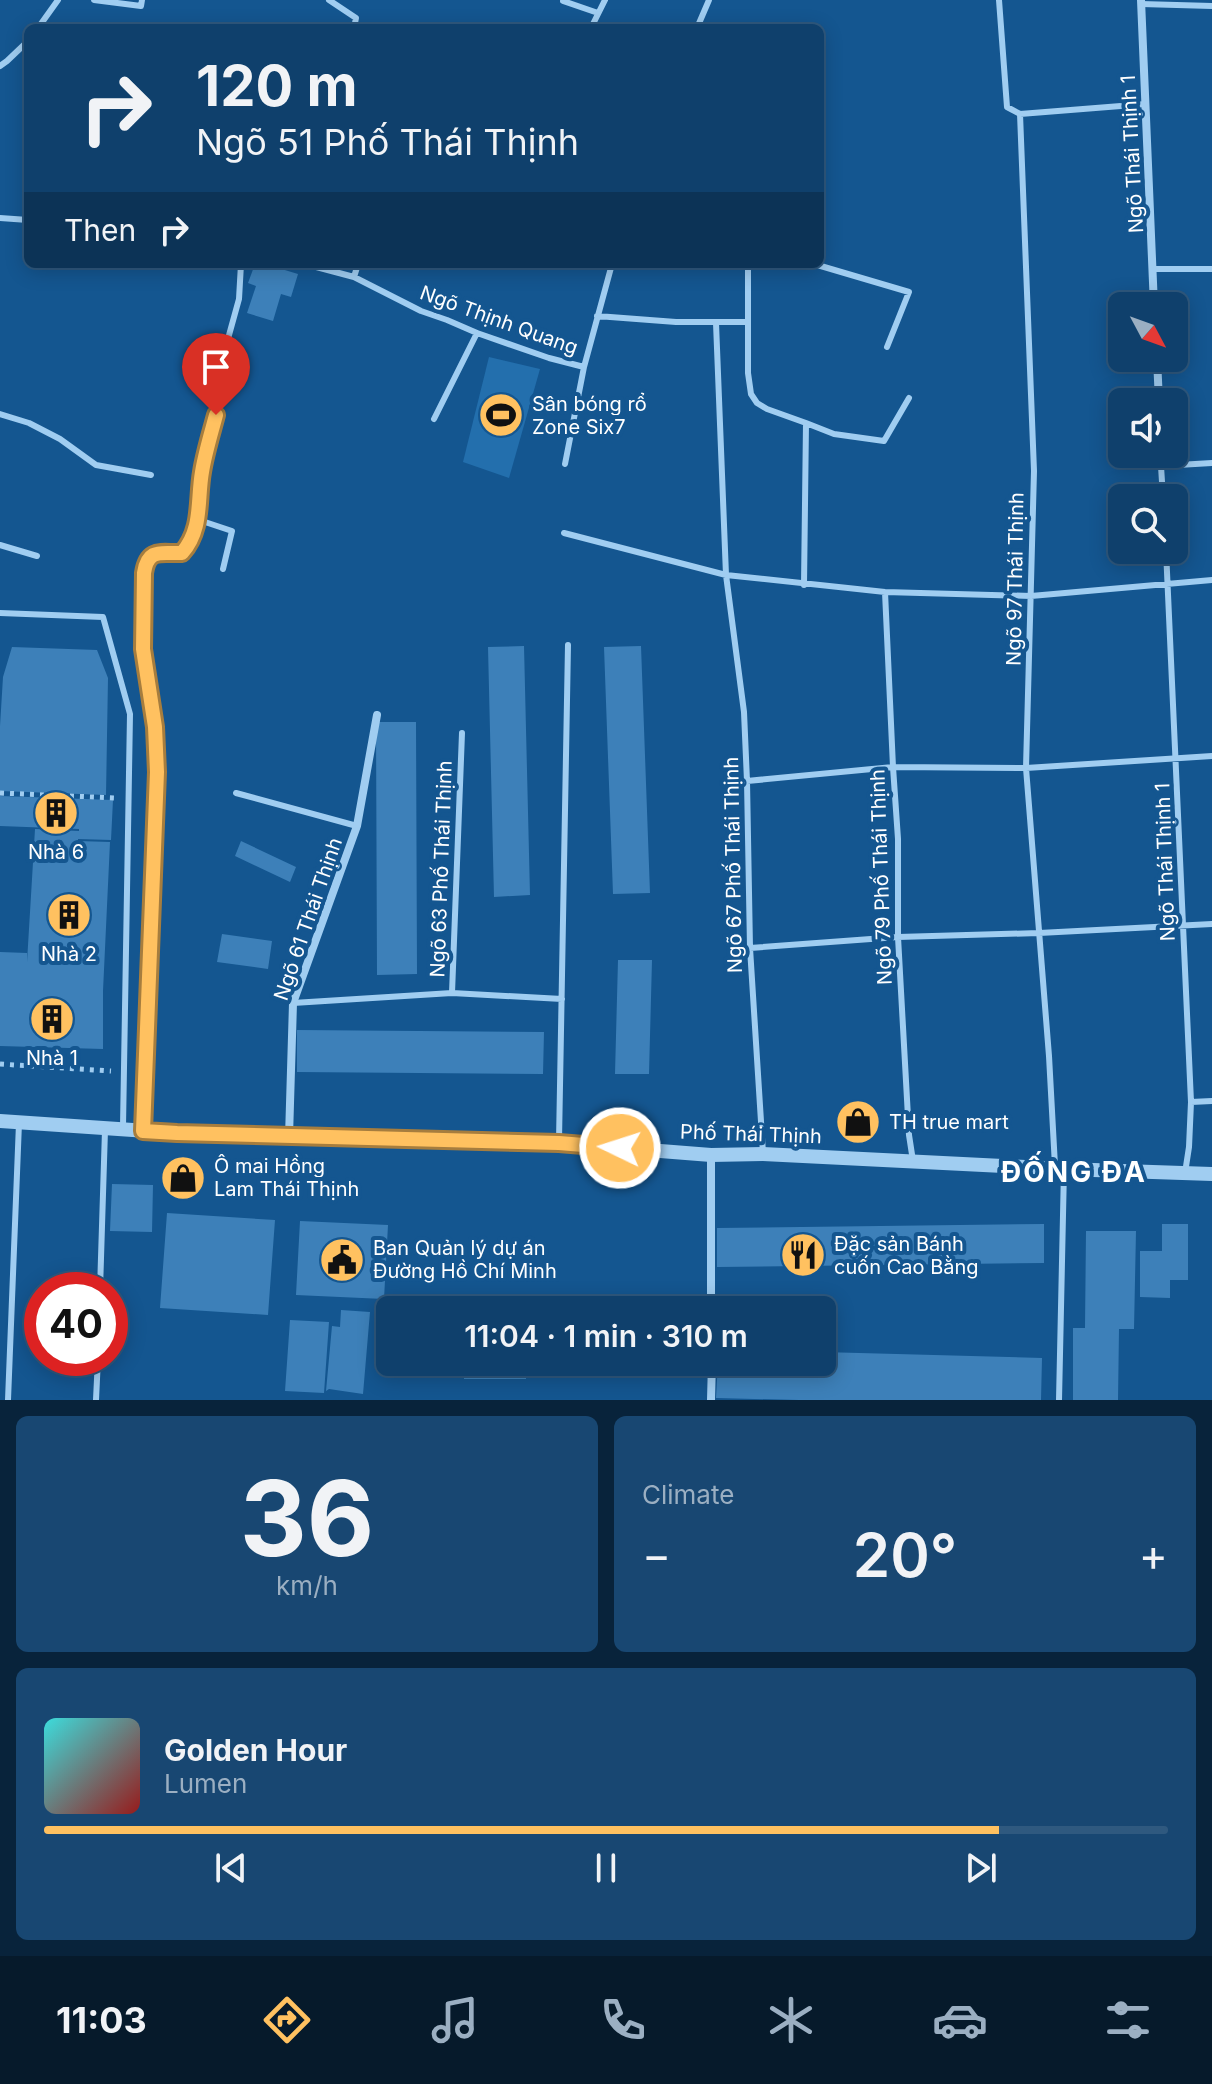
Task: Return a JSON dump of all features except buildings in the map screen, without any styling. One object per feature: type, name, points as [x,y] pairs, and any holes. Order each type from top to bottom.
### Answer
[{"type":"street","name":"Ngõ Thái Thịnh 1","points":[[1141,2],[1154,292]]},
{"type":"street","name":"Ngõ 61 Thái Thịnh","points":[[289,1137],[293,1003],[357,826],[377,715]]},
{"type":"street","name":"Phố Thái Thịnh","points":[[0,1121],[143,1131],[559,1143],[711,1155],[763,1154],[1212,1174]]},
{"type":"street","points":[[711,1155],[711,1296]]},
{"type":"street","points":[[711,1400],[712,1376]]},
{"type":"lane","points":[[41,24],[58,0]]},
{"type":"lane","points":[[94,0],[141,6],[142,0]]},
{"type":"lane","points":[[329,0],[356,18],[355,24]]},
{"type":"lane","points":[[593,24],[605,0]]},
{"type":"lane","points":[[699,24],[709,0]]},
{"type":"lane","name":"Ngõ 97 Thái Thịnh","points":[[999,0],[1007,107],[1020,114],[1034,471],[1026,768],[1060,1168],[1059,1400]]},
{"type":"lane","points":[[563,1],[598,13]]},
{"type":"lane","points":[[1141,2],[1212,6]]},
{"type":"lane","points":[[0,66],[24,45]]},
{"type":"lane","points":[[1020,114],[1146,104]]},
{"type":"lane","points":[[0,218],[24,220]]},
{"type":"lane","points":[[824,267],[909,292],[887,347]]},
{"type":"lane","points":[[143,1131],[157,772],[155,727],[143,649],[144,573],[145,565],[155,553],[182,553],[199,520],[202,472],[216,415],[221,364],[239,299],[241,268]]},
{"type":"lane","name":"Ngõ Thịnh Quang","points":[[320,268],[354,277],[421,311],[477,333],[584,367],[611,268]]},
{"type":"lane","points":[[354,277],[357,268]]},
{"type":"lane","points":[[748,268],[748,373],[751,394],[757,403],[834,434],[884,441],[909,398]]},
{"type":"lane","points":[[1153,269],[1212,269]]},
{"type":"lane","points":[[597,316],[748,322]]},
{"type":"lane","name":"Ngõ 67 Phố Thái Thịnh","points":[[716,323],[726,575],[744,712],[750,948],[763,1154]]},
{"type":"lane","points":[[434,419],[477,333]]},
{"type":"lane","points":[[565,464],[584,367]]},
{"type":"lane","points":[[0,414],[29,423],[60,439],[96,465],[151,475]]},
{"type":"lane","points":[[804,585],[806,423]]},
{"type":"lane","points":[[1188,464],[1212,463]]},
{"type":"lane","points":[[199,520],[232,531],[223,569]]},
{"type":"lane","points":[[564,533],[726,575],[885,592],[1031,596],[1212,580]]},
{"type":"lane","points":[[0,545],[37,556]]},
{"type":"lane","name":"Ngõ Thái Thịnh 1","points":[[1167,564],[1191,1102],[1185,1173]]},
{"type":"lane","name":"Ngõ 79 Phố Thái Thịnh","points":[[885,592],[898,839],[898,937],[913,1161]]},
{"type":"lane","points":[[0,613],[103,617],[130,714],[123,1130]]},
{"type":"lane","points":[[559,1143],[568,645]]},
{"type":"lane","name":"Ngõ 63 Phố Thái Thịnh","points":[[462,733],[452,993],[562,999]]},
{"type":"lane","points":[[747,781],[893,767],[1026,768],[1212,756]]},
{"type":"lane","points":[[236,793],[357,826]]},
{"type":"lane","points":[[750,948],[898,937],[1212,924]]},
{"type":"lane","points":[[293,1003],[452,993]]},
{"type":"lane","points":[[1191,1102],[1212,1101]]},
{"type":"lane","points":[[8,1400],[19,1123]]},
{"type":"lane","points":[[101,1272],[105,1128]]},
{"type":"lane","points":[[96,1400],[97,1376]]},
{"type":"path","points":[[0,793],[129,799]]},
{"type":"path","points":[[0,1064],[124,1072]]},
{"type":"shaded area","name":"Sân bóng rổ Zone Six7","points":[[489,357],[540,369],[509,478],[463,462]]},
{"type":"place","name":"Sân bóng rổ Zone Six7","points":[[501,415]]},
{"type":"place","name":"Nhà 6","points":[[56,813]]},
{"type":"place","name":"Nhà 2","points":[[69,915]]},
{"type":"place","name":"Nhà 1","points":[[52,1019]]},
{"type":"place","name":"TH true mart","points":[[858,1122]]},
{"type":"place","name":"Ô mai Hồng Lam Thái Thịnh","points":[[183,1178]]},
{"type":"place","name":"Đặc sản Bánh cuốn Cao Bằng","points":[[803,1255]]},
{"type":"place","name":"Ban Quản lý dự án Đường Hồ Chí Minh","points":[[342,1260]]},
{"type":"district","name":"ĐỐNG ĐA","points":[[1074,1172]]},
{"type":"route","points":[[216,415],[202,472],[199,520],[186,549],[182,553],[155,553],[145,565],[144,573],[143,649],[155,727],[157,772],[143,1131],[559,1143],[620,1148]]}]
